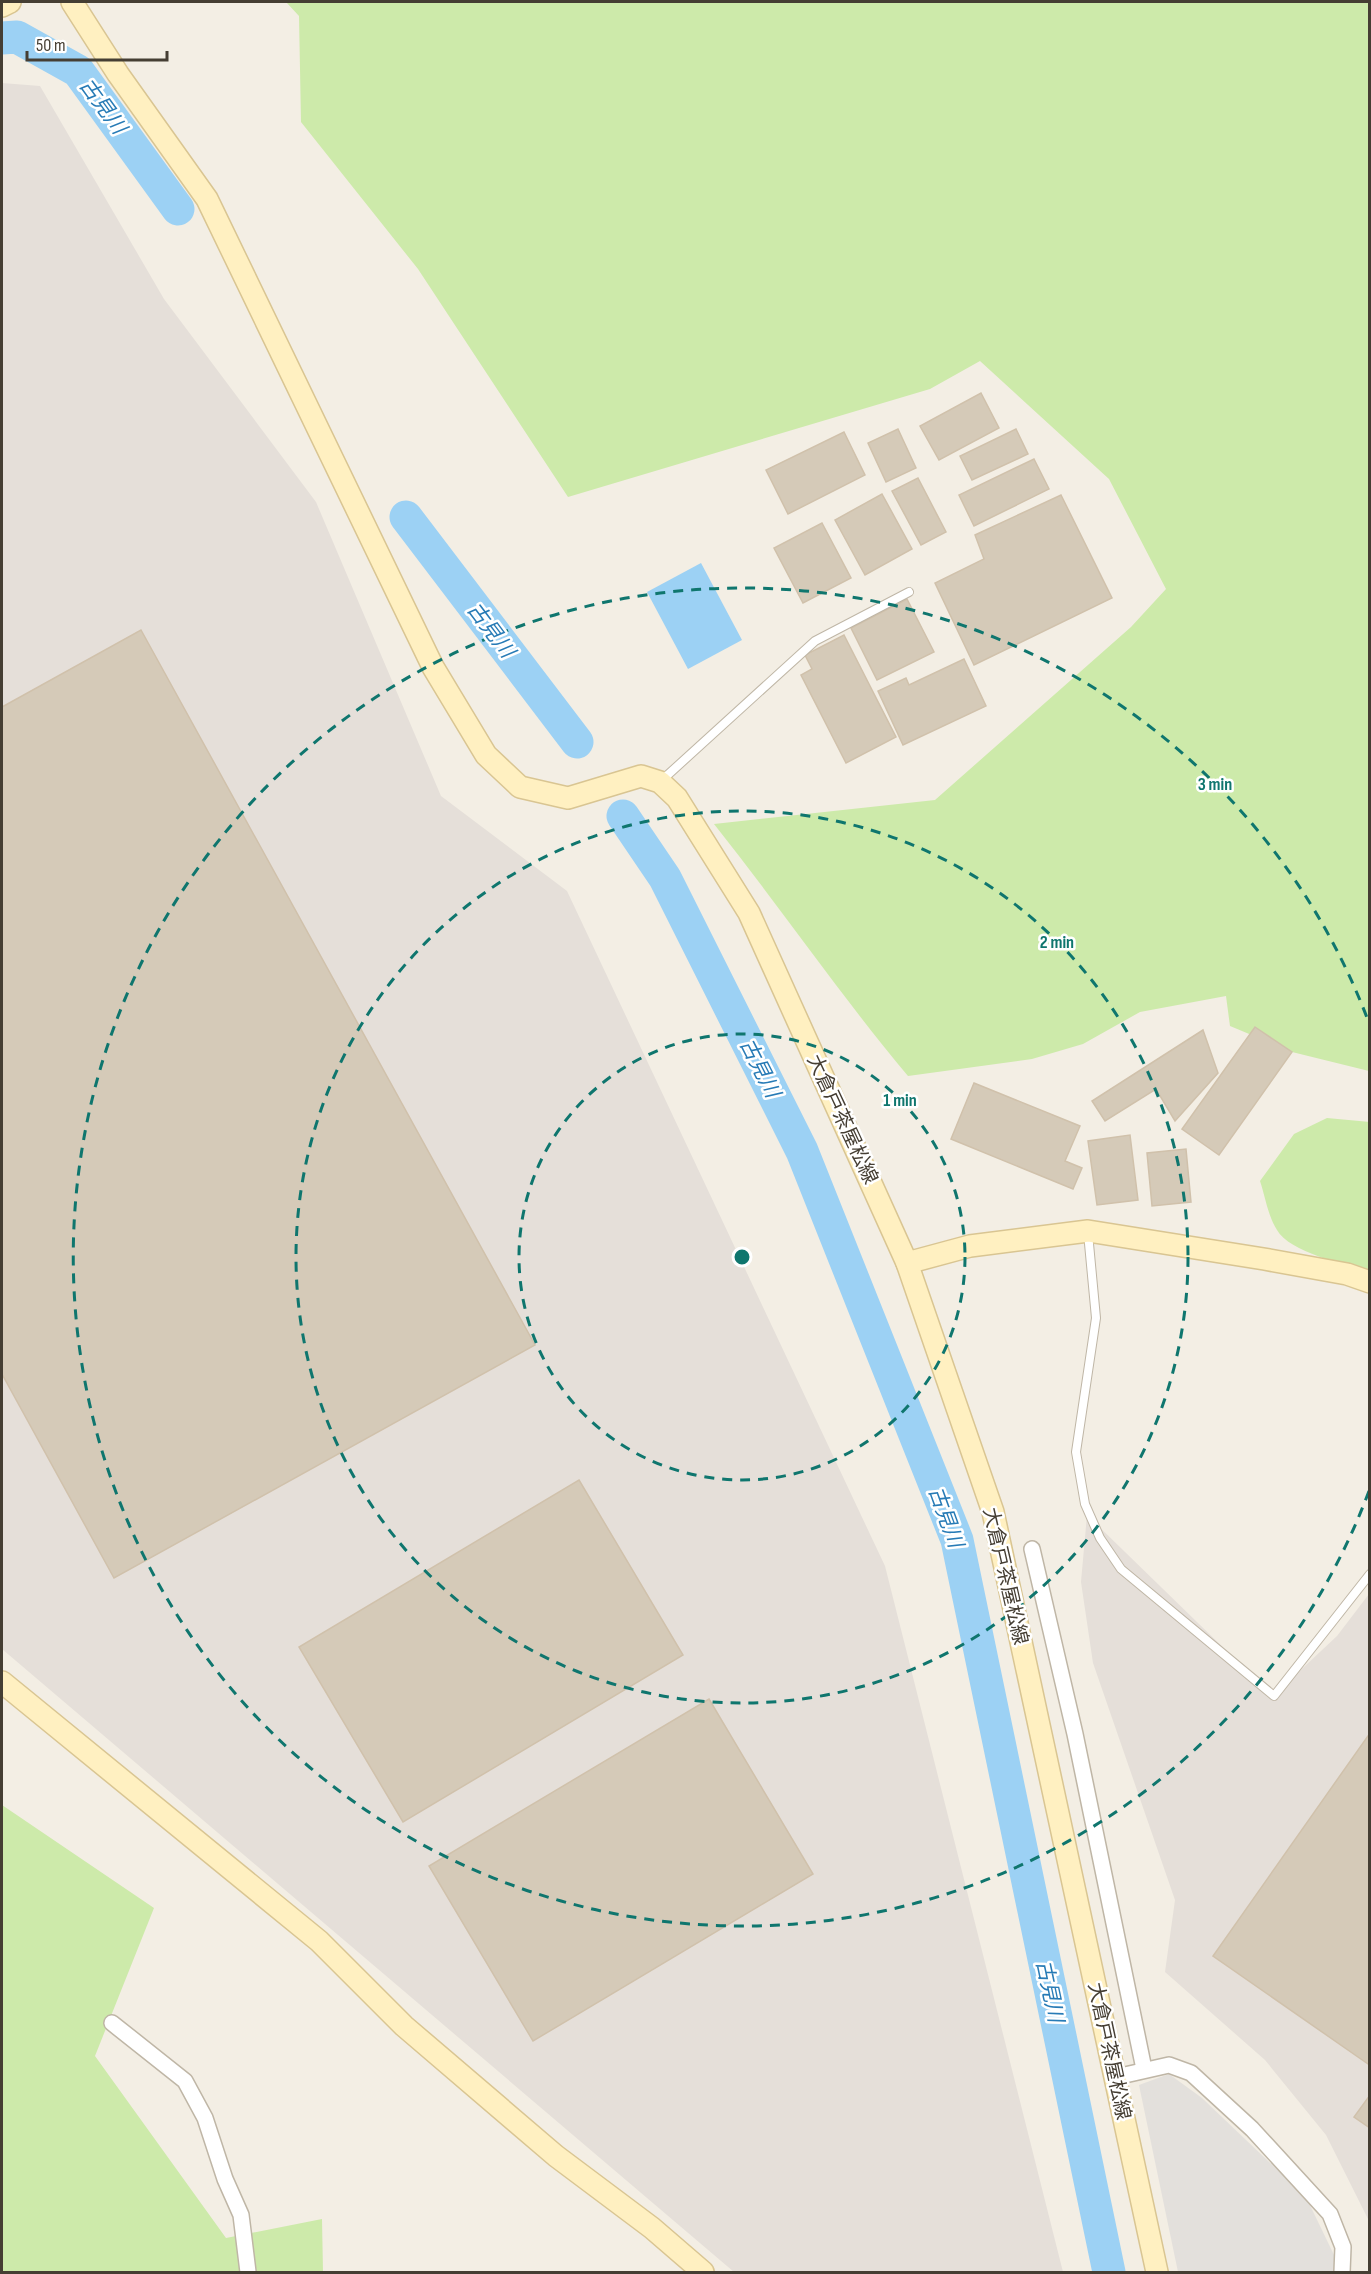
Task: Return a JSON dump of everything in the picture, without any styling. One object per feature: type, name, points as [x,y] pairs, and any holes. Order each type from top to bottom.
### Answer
[{"type":"street","points":[[2,6],[10,2]]},
{"type":"street","points":[[72,2],[118,74],[207,199],[433,667],[486,756],[520,787],[568,798],[641,776],[660,782]]},
{"type":"street","name":"大倉戸茶屋松線","points":[[660,782],[678,798],[749,913],[907,1263],[993,1512],[1157,2272]]},
{"type":"street","points":[[907,1263],[970,1246],[1088,1231],[1327,1270],[1370,1282]]},
{"type":"street","points":[[1032,1549],[1075,1734],[1144,2069]]},
{"type":"street","points":[[2,1682],[319,1941],[412,2033],[556,2156],[652,2228],[703,2272]]},
{"type":"street","points":[[112,2023],[185,2081],[190,2090],[205,2118],[225,2179],[241,2215],[248,2272]]},
{"type":"street","points":[[1116,2077],[1144,2069],[1169,2066],[1191,2073],[1252,2129],[1330,2214],[1343,2247],[1342,2272]]},
{"type":"lane","points":[[660,782],[815,641],[909,592]]},
{"type":"lane","points":[[1088,1231],[1096,1318],[1076,1452],[1085,1504],[1100,1539],[1121,1569],[1274,1696],[1370,1574]]},
{"type":"shaded area","points":[[2,83],[40,86],[164,299],[316,502],[441,796],[567,891],[885,1566],[1063,2272],[734,2272],[2,1649]]},
{"type":"shaded area","points":[[1087,1515],[1273,1696],[1337,1636],[1369,1594],[1369,2221],[1326,2135],[1265,2060],[1165,1972],[1175,1900],[1093,1663],[1081,1582]]},
{"type":"shaded area","points":[[1169,2074],[1202,2098],[1306,2197],[1335,2257],[1335,2272],[1178,2272],[1139,2085]]},
{"type":"green space","points":[[286,2],[1369,2],[1369,1071],[1292,1052],[1230,1026],[1226,996],[1140,1012],[1083,1044],[1032,1059],[908,1076],[714,824],[935,800],[1131,627],[1166,589],[1109,479],[980,361],[930,389],[568,497],[418,269],[301,122],[299,16]]},
{"type":"green space","points":[[1327,1118],[1370,1122],[1369,1271],[1305,1251],[1283,1238],[1271,1219],[1260,1181],[1294,1134]]},
{"type":"green space","points":[[2,1805],[154,1908],[95,2056],[226,2238],[322,2219],[323,2272],[2,2272]]},
{"type":"water","points":[[701,563],[742,640],[688,669],[647,592]]},
{"type":"building","points":[[981,393],[999,428],[939,460],[920,426]]},
{"type":"building","points":[[898,429],[916,468],[886,482],[868,443]]},
{"type":"building","points":[[1016,429],[1028,454],[972,480],[960,456]]},
{"type":"building","points":[[844,432],[865,475],[788,514],[766,470]]},
{"type":"building","points":[[1034,459],[1049,489],[974,526],[959,495]]},
{"type":"building","points":[[918,478],[946,532],[921,545],[892,491]]},
{"type":"building","points":[[882,494],[912,549],[865,575],[835,520]]},
{"type":"building","points":[[1061,495],[1112,598],[974,665],[935,583],[984,559],[975,535]]},
{"type":"building","points":[[822,523],[851,578],[803,603],[774,548]]},
{"type":"building","points":[[907,599],[934,652],[877,680],[851,628]]},
{"type":"building","points":[[141,630],[535,1345],[114,1578],[2,1374],[2,707]]},
{"type":"building","points":[[844,635],[896,737],[846,763],[801,675],[812,669],[805,655]]},
{"type":"building","points":[[964,659],[986,706],[903,745],[878,691],[906,678],[909,685]]},
{"type":"building","points":[[1255,1027],[1292,1052],[1219,1155],[1182,1129]]},
{"type":"building","points":[[1203,1030],[1218,1073],[1175,1121],[1156,1089],[1105,1121],[1092,1101]]},
{"type":"building","points":[[974,1083],[1080,1126],[1065,1161],[1082,1168],[1073,1189],[951,1139]]},
{"type":"building","points":[[1130,1135],[1138,1200],[1097,1205],[1088,1141]]},
{"type":"building","points":[[1186,1149],[1191,1202],[1152,1206],[1147,1153]]},
{"type":"building","points":[[579,1480],[683,1655],[403,1822],[299,1647]]},
{"type":"building","points":[[709,1699],[813,1874],[533,2041],[429,1866]]},
{"type":"building","points":[[1370,1733],[1370,2063],[1368,2064],[1213,1956]]},
{"type":"building","points":[[1370,2095],[1370,2128],[1354,2117]]},
{"type":"waterway","name":"古見川","points":[[2,38],[17,37],[78,71],[178,209]]},
{"type":"waterway","name":"古見川","points":[[406,517],[577,742]]},
{"type":"waterway","name":"古見川","points":[[623,816],[665,878],[802,1151],[957,1540],[1109,2272]]}]
